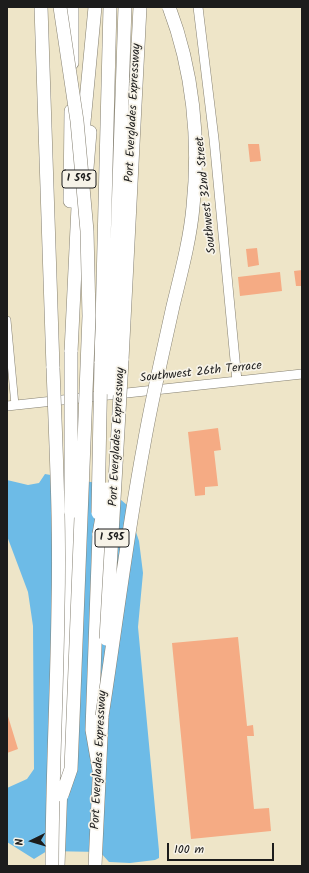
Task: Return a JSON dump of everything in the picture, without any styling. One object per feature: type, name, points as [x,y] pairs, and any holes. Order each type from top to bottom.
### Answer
[{"type":"highway","points":[[41,7],[58,493],[58,606],[52,804],[52,866]]},
{"type":"highway","points":[[60,7],[77,121],[87,231],[88,316],[71,769],[62,795]]},
{"type":"highway","points":[[71,352],[69,294],[72,7]]},
{"type":"highway","name":"I 595","points":[[58,866],[62,795],[71,512],[71,352],[80,172],[95,7]]},
{"type":"highway","points":[[74,284],[79,262],[92,104],[105,7]]},
{"type":"highway","points":[[110,7],[108,82],[112,362]]},
{"type":"highway","points":[[99,770],[92,730],[99,534],[97,497],[112,362],[125,7]]},
{"type":"highway","name":"Port Everglades Expressway","points":[[95,866],[102,716],[112,362],[140,7]]},
{"type":"highway","points":[[102,716],[140,463],[151,406],[185,257],[193,207],[196,163],[195,120],[184,58],[169,7]]},
{"type":"street","name":"Southwest 32nd Street","points":[[198,7],[214,139],[237,381]]},
{"type":"street","points":[[7,320],[11,406]]},
{"type":"street","name":"Southwest 26th Terrace","points":[[11,406],[302,374]]},
{"type":"water","points":[[45,474],[102,484],[127,505],[139,541],[143,573],[138,627],[159,851],[159,858],[155,860],[130,863],[109,862],[100,852],[47,851],[34,859],[7,842],[7,788],[27,779],[34,769],[33,626],[28,592],[7,536],[7,480],[28,485],[39,483]]},
{"type":"building","points":[[248,144],[259,144],[261,161],[250,162]]},
{"type":"building","points":[[257,248],[259,265],[248,267],[246,249]]},
{"type":"building","points":[[302,270],[302,286],[296,286],[294,271]]},
{"type":"building","points":[[280,272],[282,291],[240,296],[238,277]]},
{"type":"building","points":[[218,428],[221,450],[214,451],[218,486],[205,487],[205,495],[195,496],[188,432]]},
{"type":"building","points":[[238,637],[247,726],[253,725],[254,736],[247,736],[254,809],[269,808],[271,831],[191,839],[172,643]]},
{"type":"building","points":[[7,713],[18,749],[7,753]]}]
